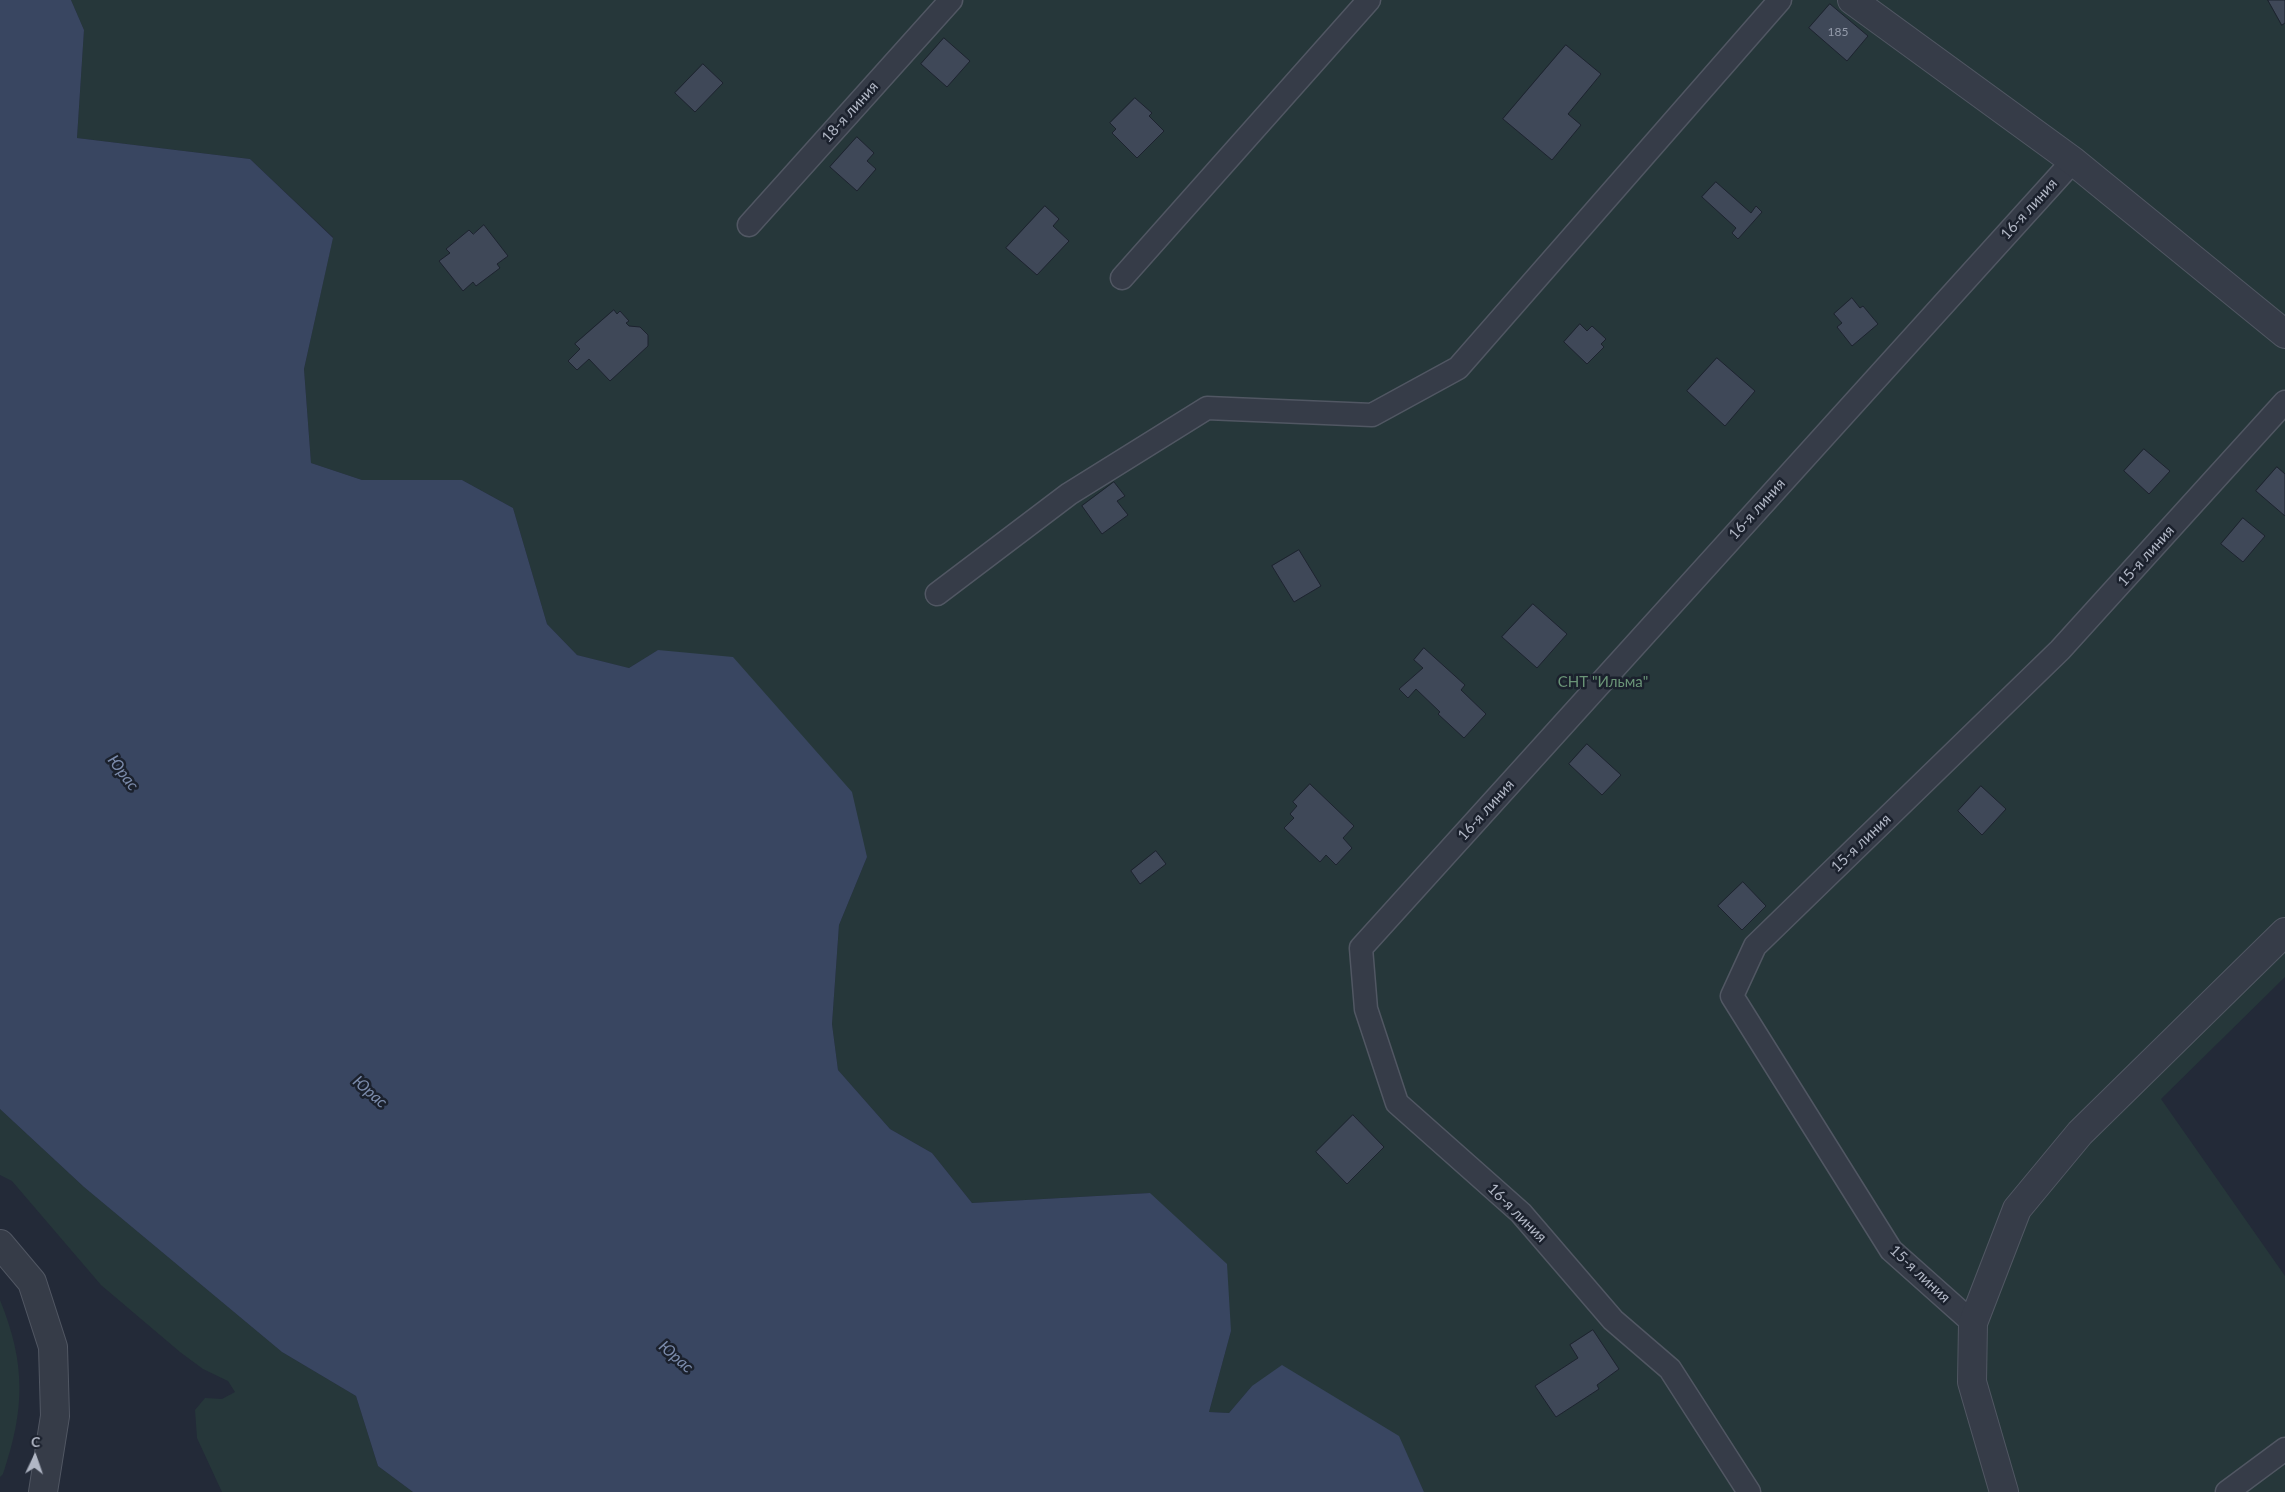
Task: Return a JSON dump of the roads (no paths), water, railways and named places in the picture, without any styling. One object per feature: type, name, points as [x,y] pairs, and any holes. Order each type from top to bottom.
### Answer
[{"type":"street","points":[[1852,0],[2073,161],[2285,334]]},
{"type":"street","points":[[2004,1492],[1972,1382],[1973,1323],[2017,1209],[2080,1133],[2285,932]]},
{"type":"street","points":[[0,1244],[32,1282],[53,1347],[55,1416],[43,1492]]},
{"type":"lane","name":"18-я линия","points":[[749,224],[951,0]]},
{"type":"lane","points":[[1122,278],[1369,0]]},
{"type":"lane","points":[[937,594],[1069,494],[1207,408],[1372,415],[1458,368],[1780,0]]},
{"type":"lane","name":"16-я линия","points":[[1749,1492],[1670,1370],[1613,1320],[1521,1213],[1397,1103],[1366,1009],[1361,948],[2073,161]]},
{"type":"lane","name":"15-я линия","points":[[1973,1323],[1891,1250],[1732,996],[1755,946],[2060,650],[2285,402]]},
{"type":"lane","points":[[2227,1492],[2285,1449]]},
{"type":"water","name":"Юрас","points":[[0,0],[71,0],[84,30],[77,138],[250,159],[333,238],[304,369],[311,463],[362,480],[462,480],[513,508],[547,624],[577,655],[629,668],[658,650],[733,657],[852,792],[867,857],[839,925],[832,1024],[838,1070],[890,1129],[932,1153],[972,1203],[1150,1193],[1227,1264],[1231,1331],[1209,1412],[1229,1413],[1252,1386],[1282,1365],[1399,1436],[1424,1492],[413,1492],[378,1466],[356,1396],[282,1352],[84,1187],[0,1109]]},
{"type":"park label","name":"СНТ \"Ильма\"","points":[[1603,682]]}]
